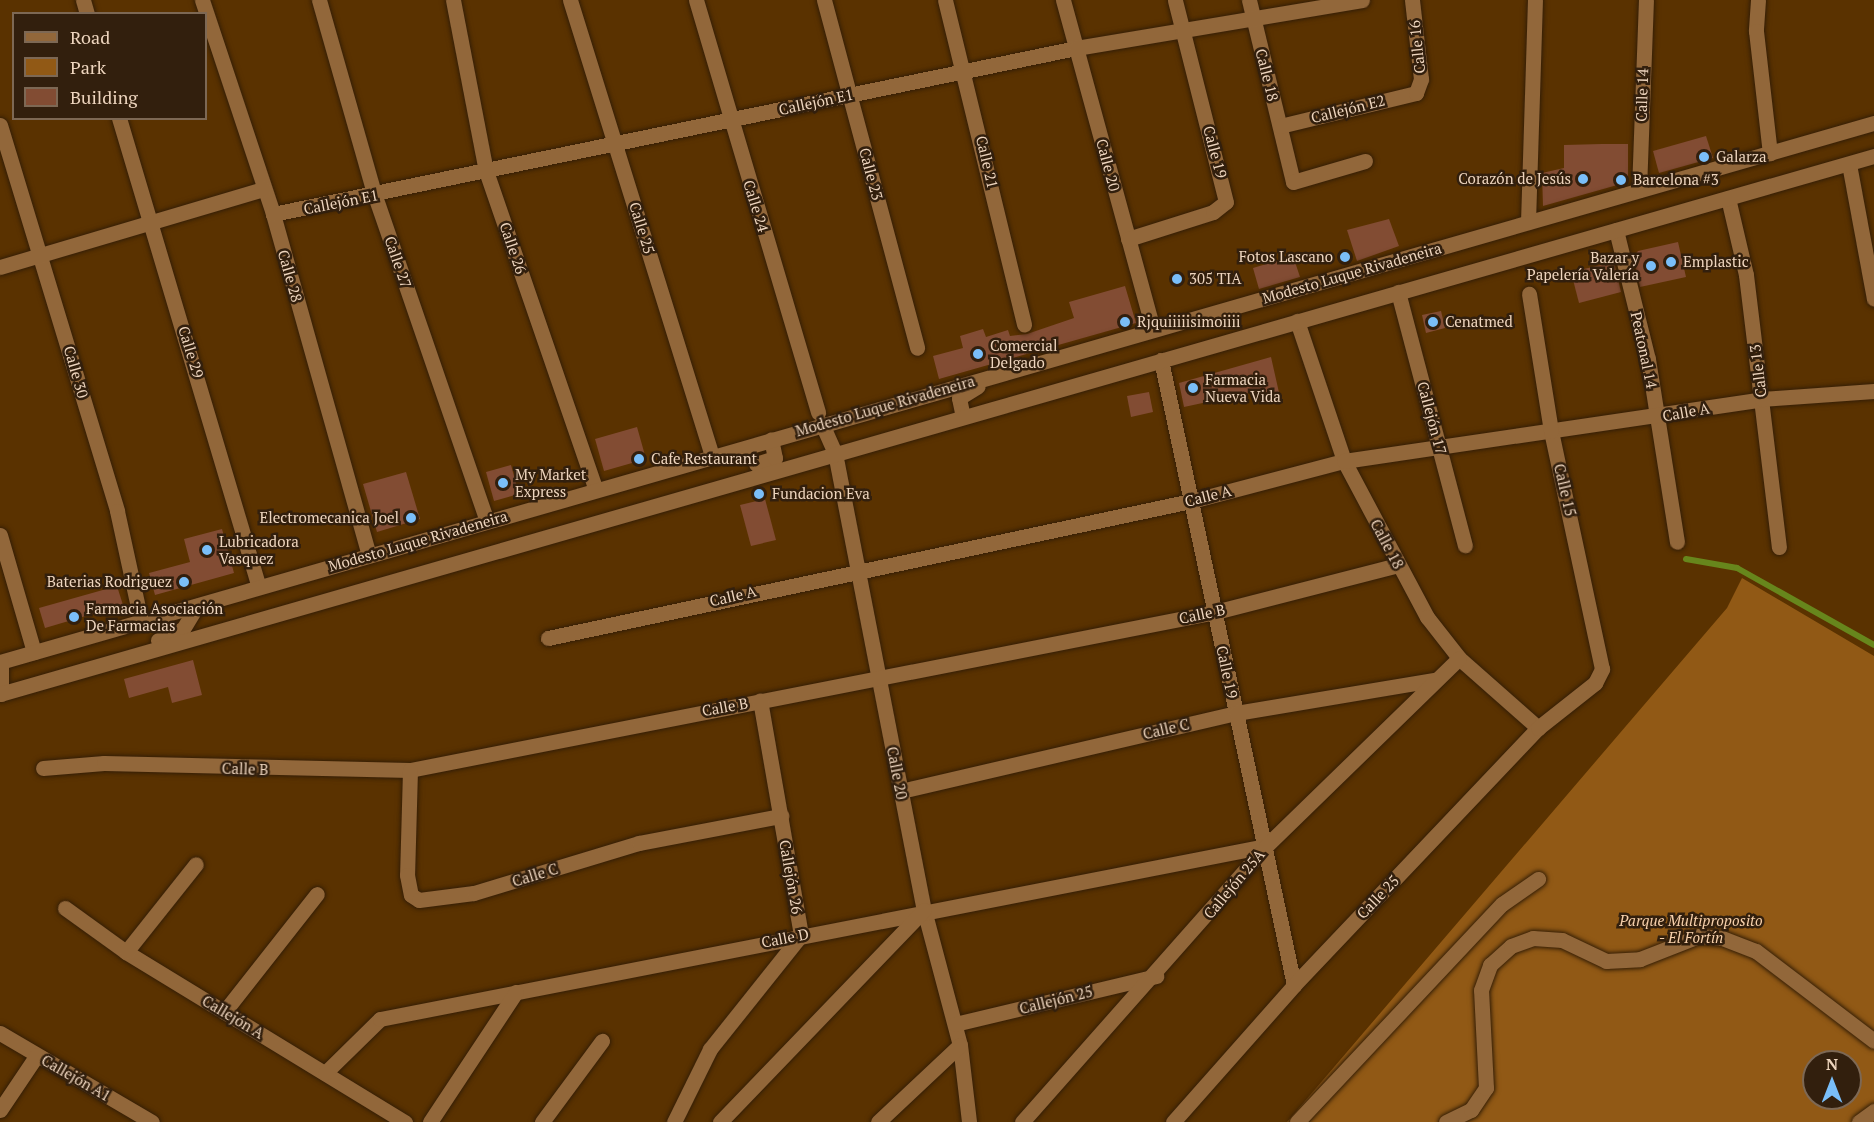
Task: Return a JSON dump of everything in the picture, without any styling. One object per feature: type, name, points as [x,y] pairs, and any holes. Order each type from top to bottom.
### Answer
[{"type":"street","name":"Calle 27","points":[[319,0],[375,195],[487,521]]},
{"type":"street","name":"Calle 26","points":[[453,0],[486,171],[596,490]]},
{"type":"street","name":"Calle 25","points":[[570,0],[712,456]]},
{"type":"street","name":"Calle 24","points":[[696,0],[820,418]]},
{"type":"street","name":"Calle 23","points":[[824,0],[916,348]]},
{"type":"street","name":"Calle 21","points":[[945,0],[966,71],[1024,326]]},
{"type":"street","name":"Calle 20","points":[[1063,0],[1153,330]]},
{"type":"street","name":"Calle 19","points":[[1128,239],[1213,212],[1226,202],[1175,0]]},
{"type":"street","name":"Calle 18","points":[[1249,0],[1293,182],[1365,161]]},
{"type":"street","name":"Callejón E1","points":[[273,214],[375,195],[1076,48],[1183,27],[1362,0]]},
{"type":"street","name":"Calle 16","points":[[1412,0],[1420,79],[1416,93]]},
{"type":"street","points":[[1528,222],[1535,0]]},
{"type":"street","name":"Calle 14","points":[[1639,190],[1646,0]]},
{"type":"street","points":[[1758,0],[1756,31],[1770,153]]},
{"type":"street","name":"Calle 28","points":[[207,15],[273,214],[369,555]]},
{"type":"street","name":"Callejón E2","points":[[1280,126],[1416,93]]},
{"type":"street","name":"Calle 29","points":[[120,120],[259,587]]},
{"type":"street","name":"Modesto Luque Rivadeneira","points":[[0,662],[771,439],[820,418],[982,378],[1874,123]]},
{"type":"street","name":"Calle 30","points":[[0,125],[117,511],[141,621]]},
{"type":"street","name":"Modesto Luque Rivadeneira","points":[[1,694],[735,480],[1874,156]]},
{"type":"street","points":[[1849,164],[1874,299]]},
{"type":"street","points":[[0,267],[264,189]]},
{"type":"street","name":"Calle 13","points":[[1728,198],[1746,275],[1779,547]]},
{"type":"street","name":"Peatonal 14","points":[[1616,230],[1657,417],[1677,542]]},
{"type":"street","name":"Callejón 17","points":[[1398,292],[1465,545]]},
{"type":"street","name":"Calle 15","points":[[1529,294],[1551,431],[1603,653],[1595,683]]},
{"type":"street","name":"Calle 18","points":[[1297,321],[1344,461],[1427,617],[1459,658],[1538,728]]},
{"type":"street","name":"Calle 19","points":[[1161,360],[1294,985]]},
{"type":"street","points":[[963,417],[959,398],[982,378]]},
{"type":"street","name":"Calle A","points":[[548,638],[857,568],[1191,501],[1344,461],[1440,444],[1657,417],[1762,399],[1874,391]]},
{"type":"street","name":"Calle 20","points":[[820,418],[835,453],[924,910],[960,1045],[969,1122]]},
{"type":"street","points":[[735,480],[753,465],[775,458],[771,439]]},
{"type":"street","points":[[0,535],[34,652]]},
{"type":"street","name":"Calle B","points":[[43,768],[104,763],[410,770],[1215,612],[1398,565]]},
{"type":"street","points":[[127,657],[183,628],[197,606]]},
{"type":"street","name":"Callejón 25A","points":[[1022,1122],[1157,976],[1266,846],[1459,658]]},
{"type":"street","points":[[0,662],[1,694]]},
{"type":"street","name":"Calle C","points":[[901,791],[1236,713],[1434,680]]},
{"type":"street","name":"Calle 25","points":[[1173,1122],[1294,985],[1538,728],[1595,683]]},
{"type":"street","name":"Callejón 26","points":[[674,1122],[710,1048],[801,935],[760,701]]},
{"type":"street","name":"Calle C","points":[[410,770],[407,875],[411,895],[419,900],[474,893],[639,843],[781,816]]},
{"type":"street","name":"Calle D","points":[[324,1073],[380,1019],[924,910],[1266,846]]},
{"type":"street","points":[[126,952],[196,864]]},
{"type":"street","points":[[1297,1122],[1502,904],[1538,879]]},
{"type":"street","points":[[224,1012],[317,894]]},
{"type":"street","name":"Callejón A","points":[[65,908],[126,952],[405,1122]]},
{"type":"street","points":[[720,1122],[924,910]]},
{"type":"street","points":[[1446,1122],[1471,1110],[1486,1088],[1481,990],[1490,965],[1511,946],[1533,938],[1562,940],[1606,961],[1640,959],[1699,936],[1722,938],[1756,951],[1874,1041]]},
{"type":"street","name":"Callejón 25","points":[[955,1024],[1157,976]]},
{"type":"street","points":[[430,1122],[516,992]]},
{"type":"street","name":"Callejón A1","points":[[0,1033],[152,1122]]},
{"type":"street","points":[[542,1122],[602,1041]]},
{"type":"street","points":[[878,1122],[960,1045]]},
{"type":"street","points":[[0,1110],[37,1055]]},
{"type":"street","points":[[1859,1122],[1874,1111]]},
{"type":"green space","name":"Parque Multiproposito - El Fortín","points":[[1742,578],[1874,656],[1874,1122],[1287,1122],[1727,608]]},
{"type":"building","points":[[1706,136],[1713,158],[1659,173],[1653,151]]},
{"type":"building","points":[[1628,144],[1628,182],[1543,206],[1542,173],[1564,168],[1564,145]]},
{"type":"building","points":[[1389,219],[1399,246],[1357,261],[1347,230]]},
{"type":"building","points":[[1678,242],[1686,277],[1640,287],[1633,257],[1638,251]]},
{"type":"building","points":[[1293,256],[1300,277],[1259,289],[1253,268]]},
{"type":"building","points":[[1614,262],[1621,292],[1579,303],[1571,272]]},
{"type":"building","points":[[1125,286],[1136,323],[939,379],[933,356],[963,348],[960,336],[983,329],[986,337],[1008,330],[1010,336],[1027,334],[1074,318],[1069,302]]},
{"type":"building","name":"Cenatmed","points":[[1441,311],[1445,328],[1426,333],[1422,315]]},
{"type":"building","points":[[1271,357],[1280,397],[1260,401],[1258,391],[1184,407],[1179,383]]},
{"type":"building","points":[[1149,392],[1153,412],[1131,417],[1127,396]]},
{"type":"building","points":[[637,427],[646,459],[604,471],[595,439]]},
{"type":"building","name":"My Market Express","points":[[511,465],[519,494],[494,501],[486,472]]},
{"type":"building","points":[[406,472],[420,519],[377,532],[363,484]]},
{"type":"building","points":[[765,499],[776,540],[751,546],[740,505]]},
{"type":"building","name":"Lubricadora Vasquez","points":[[222,529],[234,573],[155,595],[149,573],[190,562],[184,539]]},
{"type":"building","points":[[117,586],[123,605],[45,628],[39,608]]},
{"type":"building","points":[[193,660],[202,695],[172,703],[168,687],[129,698],[124,679]]},
{"type":"waterway","points":[[1686,559],[1737,568],[1874,645]]},
{"type":"place","name":"Galarza","points":[[1704,157]]},
{"type":"place","name":"Corazón de Jesús","points":[[1583,179]]},
{"type":"place","name":"Barcelona #3","points":[[1621,180]]},
{"type":"place","name":"Fotos Lascano","points":[[1345,257]]},
{"type":"place","name":"Emplastic","points":[[1671,262]]},
{"type":"place","name":"Bazar y Papelería Valería","points":[[1651,266]]},
{"type":"place","name":"305 TIA","points":[[1177,279]]},
{"type":"place","name":"Rjquiiiiisimoiiii","points":[[1125,322]]},
{"type":"place","name":"Cenatmed","points":[[1433,322]]},
{"type":"place","name":"Comercial Delgado","points":[[978,354]]},
{"type":"place","name":"Farmacia Nueva Vida","points":[[1193,388]]},
{"type":"place","name":"Cafe Restaurant","points":[[639,459]]},
{"type":"place","name":"My Market Express","points":[[503,483]]},
{"type":"place","name":"Fundacion Eva","points":[[759,494]]},
{"type":"place","name":"Electromecanica Joel","points":[[411,518]]},
{"type":"place","name":"Lubricadora Vasquez","points":[[207,550]]},
{"type":"place","name":"Baterias Rodriguez","points":[[184,582]]},
{"type":"place","name":"Farmacia Asociación De Farmacias","points":[[74,617]]}]
